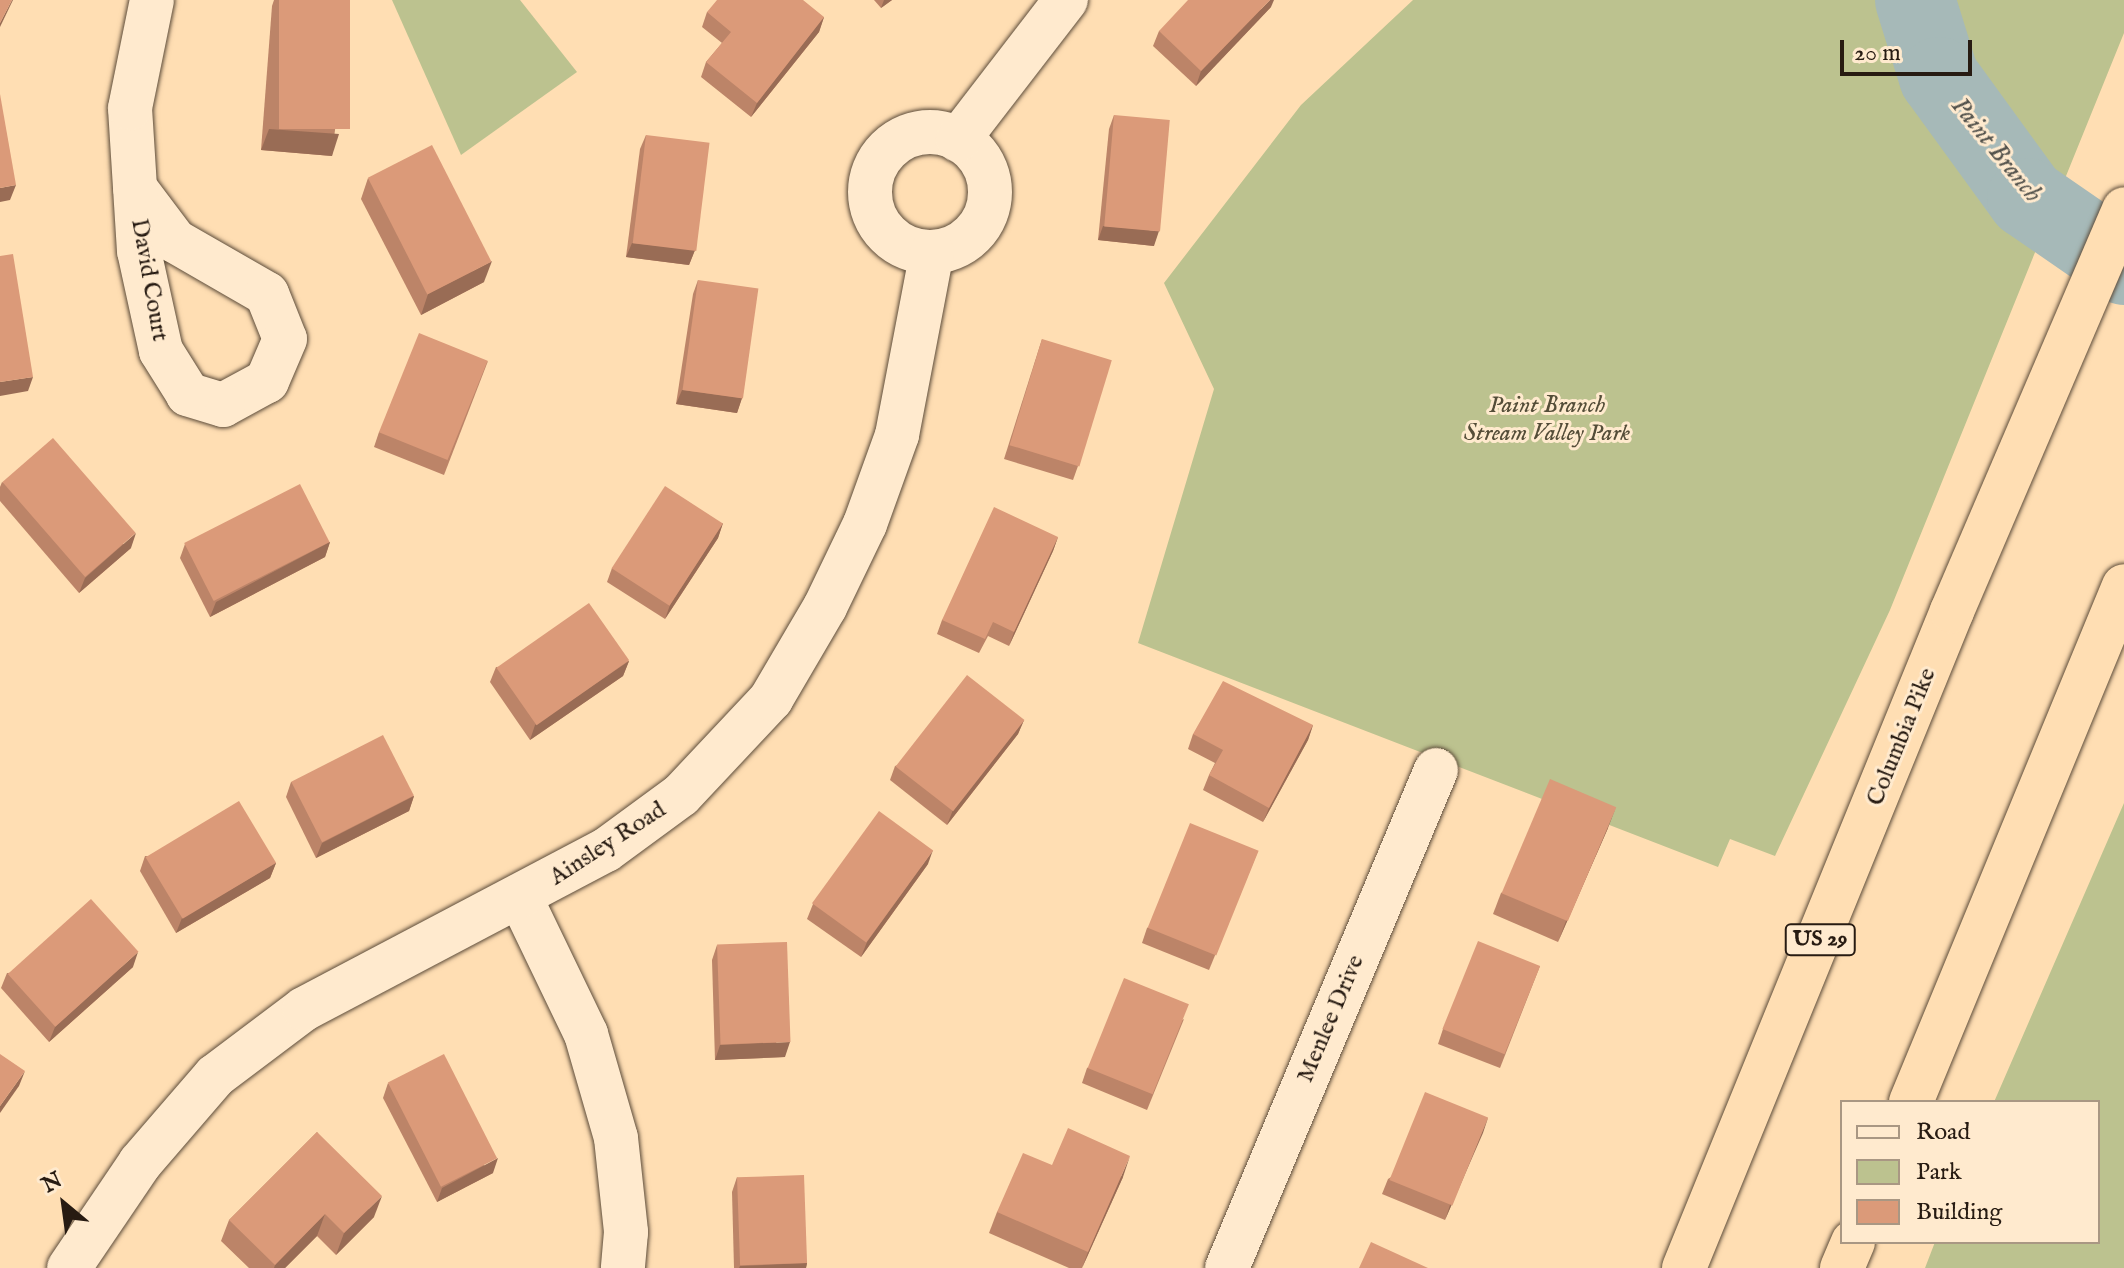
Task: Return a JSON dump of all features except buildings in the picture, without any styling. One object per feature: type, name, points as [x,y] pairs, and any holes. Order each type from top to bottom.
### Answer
[{"type":"highway","name":"Columbia Pike","points":[[1684,1268],[1952,611],[2124,209]]},
{"type":"highway","points":[[1912,1100],[2124,586]]},
{"type":"highway","points":[[1842,1268],[1852,1244]]},
{"type":"street","name":"David Court","points":[[135,188],[175,241],[267,294],[285,339],[267,381],[223,405],[188,394],[161,351],[139,251],[135,188],[130,108],[152,0]]},
{"type":"street","points":[[958,140],[1066,0]]},
{"type":"street","points":[[931,132],[958,140],[982,162],[989,202],[970,237],[932,252],[913,251],[882,229],[873,212],[872,175],[881,157],[912,135],[931,132]]},
{"type":"street","name":"Ainsley Road","points":[[69,1268],[140,1163],[215,1076],[304,1009],[521,899],[606,850],[681,795],[771,699],[825,607],[870,509],[897,435],[932,252]]},
{"type":"street","name":"Menlee Drive","points":[[1227,1268],[1436,770]]},
{"type":"street","points":[[521,899],[586,1034],[616,1138],[626,1232],[623,1268]]},
{"type":"green space","points":[[392,0],[520,0],[577,72],[461,155]]},
{"type":"green space","name":"Paint Branch Stream Valley Park","points":[[1413,0],[2124,0],[2124,33],[1890,610],[1775,856],[1730,839],[1718,867],[1138,643],[1214,389],[1164,283],[1301,105]]},
{"type":"green space","points":[[2124,803],[2124,1268],[1925,1268],[1934,1244],[2100,1244],[2100,1100],[1995,1100]]},
{"type":"waterway","name":"Paint Branch","points":[[1915,0],[1939,77],[2027,198],[2124,265]]}]
